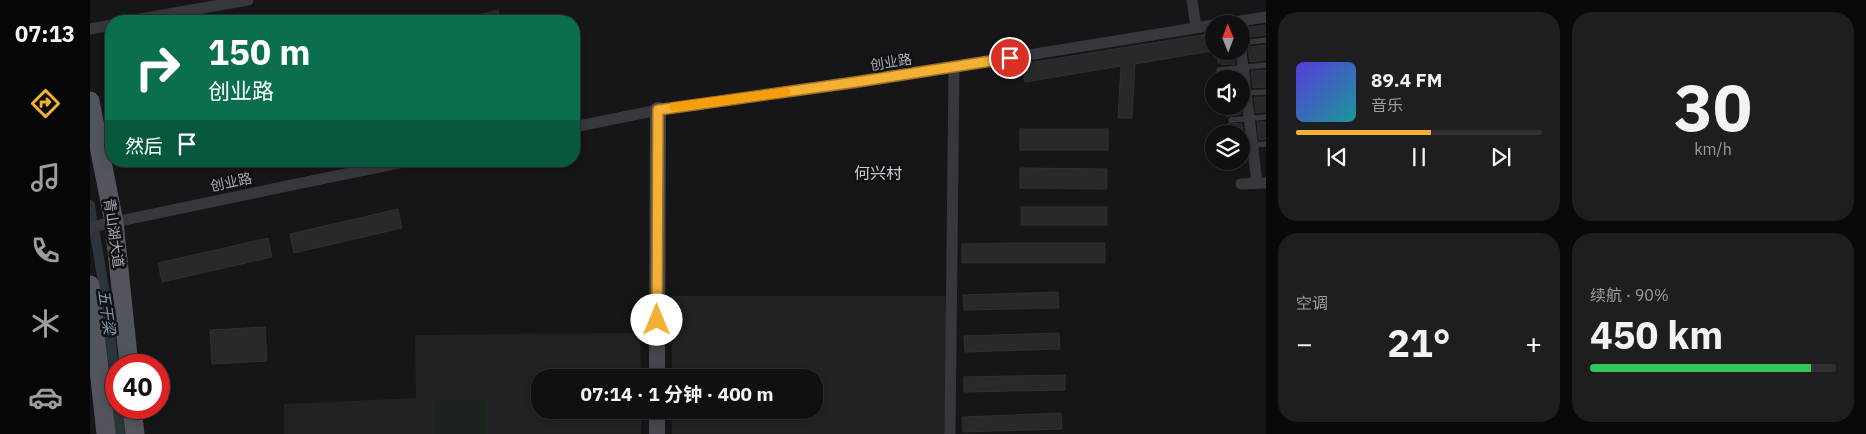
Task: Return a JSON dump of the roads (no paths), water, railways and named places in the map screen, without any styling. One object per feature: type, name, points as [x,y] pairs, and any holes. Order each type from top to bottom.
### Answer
[{"type":"main road","name":"青山湖大道","points":[[90,101],[114,222],[128,354]]},
{"type":"main road","points":[[90,285],[106,434]]},
{"type":"main road","points":[[133,419],[134,434]]},
{"type":"street","points":[[155,15],[208,3],[248,0]]},
{"type":"street","points":[[1192,0],[1196,28]]},
{"type":"street","points":[[1250,19],[1266,17]]},
{"type":"street","points":[[90,29],[105,26]]},
{"type":"street","name":"创业路","points":[[580,126],[658,110],[954,67],[1205,26]]},
{"type":"street","points":[[1242,60],[1243,68]]},
{"type":"street","points":[[950,434],[954,67]]},
{"type":"street","points":[[657,369],[658,110]]},
{"type":"street","points":[[1248,115],[1248,125]]},
{"type":"street","points":[[1241,184],[1262,183],[1250,153]]},
{"type":"street","name":"创业路","points":[[90,227],[379,167]]},
{"type":"street","points":[[657,419],[657,434]]},
{"type":"lane","points":[[1250,42],[1266,40]]},
{"type":"lane","points":[[1218,70],[1266,66]]},
{"type":"lane","points":[[1250,93],[1266,92]]},
{"type":"lane","points":[[1231,120],[1266,117]]},
{"type":"lane","points":[[1250,145],[1266,144]]},
{"type":"waterway","name":"五干梁","points":[[90,205],[92,218]]},
{"type":"waterway","name":"五干梁","points":[[95,234],[108,312],[112,354]]},
{"type":"waterway","name":"五干梁","points":[[119,419],[120,434]]},
{"type":"district","name":"何兴村","points":[[878,173]]}]
